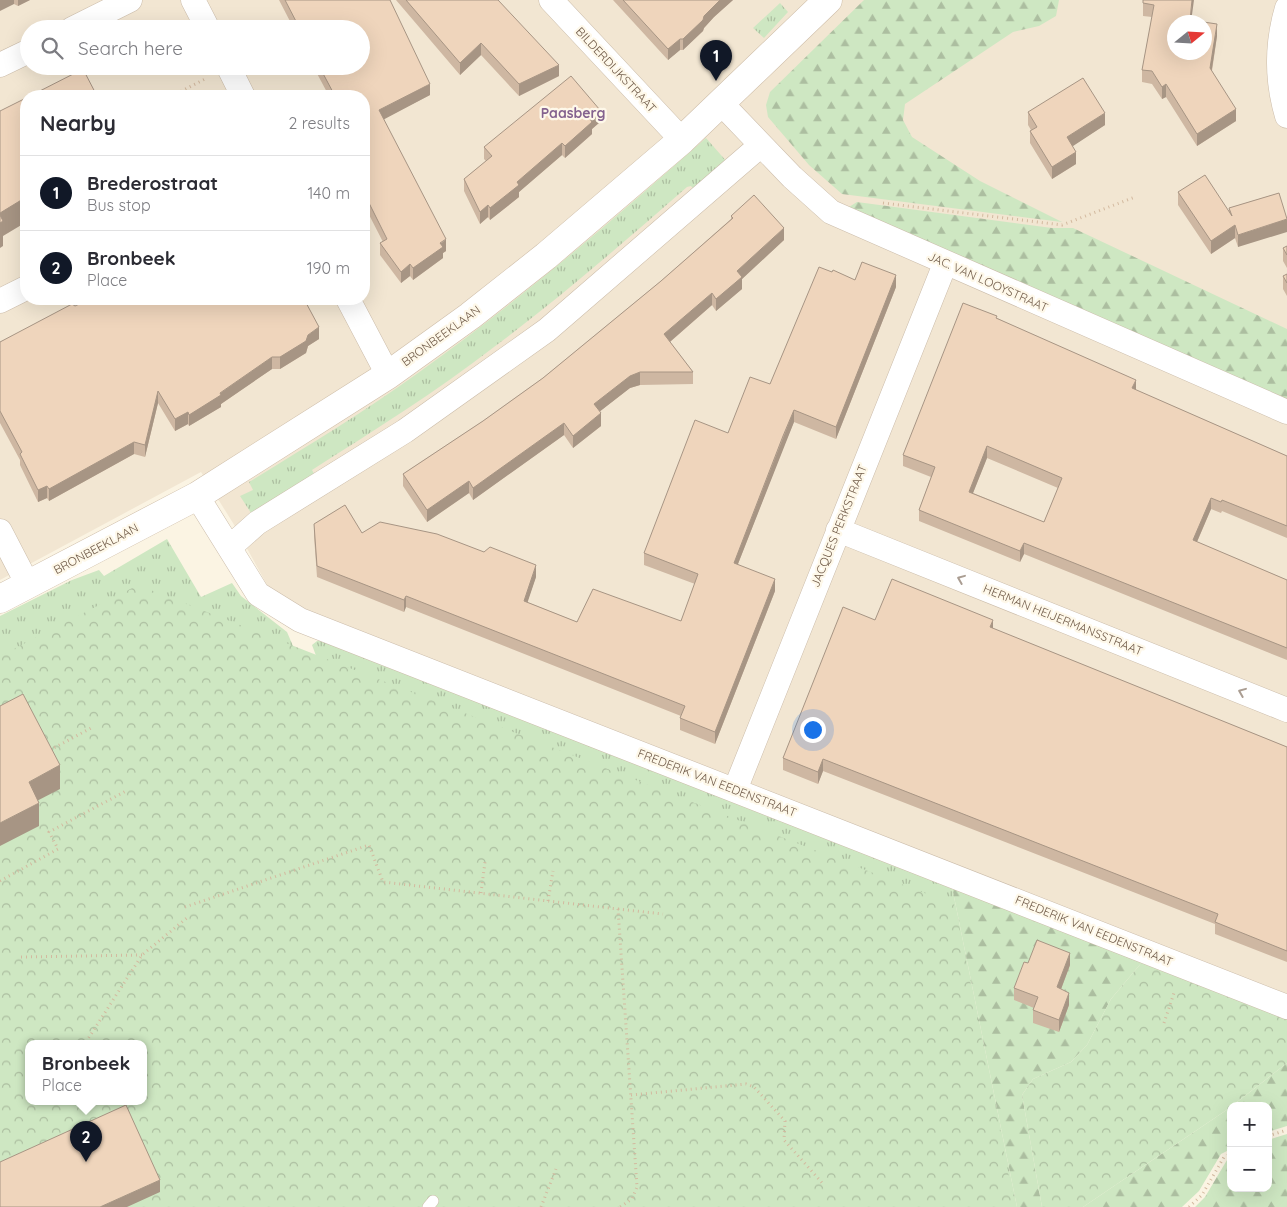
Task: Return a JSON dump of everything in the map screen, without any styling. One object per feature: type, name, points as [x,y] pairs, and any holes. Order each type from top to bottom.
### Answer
[{"type":"street","points":[[90,20],[130,0]]},
{"type":"street","points":[[193,0],[203,20]]},
{"type":"street","name":"BILDERDIJKSTRAAT","points":[[551,0],[682,140]]},
{"type":"street","name":"BRONBEEKLAAN","points":[[0,600],[197,496],[388,375],[470,316],[538,262],[682,140],[828,0]]},
{"type":"street","points":[[1287,8],[1279,34],[1277,68],[1287,116]]},
{"type":"street","points":[[0,65],[20,55]]},
{"type":"street","points":[[232,75],[240,90]]},
{"type":"street","name":"JAC. VAN LOOYSTRAAT","points":[[721,102],[792,177],[831,212],[945,264],[1287,412]]},
{"type":"street","points":[[230,547],[257,524],[405,431],[546,330],[761,145]]},
{"type":"street","name":"JACQUES PERKSTRAAT","points":[[735,790],[945,264]]},
{"type":"street","points":[[0,301],[20,291]]},
{"type":"street","points":[[351,305],[388,375]]},
{"type":"street","name":"FREDERIK VAN EEDENSTRAAT","points":[[197,496],[258,594],[300,620],[1287,1007]]},
{"type":"street","name":"HERMAN HEIJERMANSSTRAAT","points":[[838,530],[1287,710]]},
{"type":"street","points":[[0,531],[28,585]]},
{"type":"path","points":[[183,90],[211,75]]},
{"type":"path","points":[[882,203],[1062,225],[1135,197]]},
{"type":"path","points":[[45,742],[50,750],[93,728]]},
{"type":"path","points":[[0,881],[58,849],[49,832],[126,791]]},
{"type":"path","points":[[184,908],[369,845],[383,882],[664,914]]},
{"type":"path","points":[[481,893],[485,862]]},
{"type":"path","points":[[548,901],[553,871]]},
{"type":"path","points":[[618,909],[637,1187],[632,1199],[620,1207]]},
{"type":"path","points":[[87,1040],[142,955],[188,917]]},
{"type":"path","points":[[21,957],[142,955]]},
{"type":"path","points":[[1164,1023],[1176,989]]},
{"type":"path","points":[[631,1095],[746,1084],[754,1087],[785,1120],[784,1140],[824,1185]]},
{"type":"path","points":[[1272,1135],[1287,1130]]},
{"type":"path","points":[[1189,1207],[1202,1195],[1224,1157],[1227,1156]]},
{"type":"path","points":[[541,1207],[556,1169]]},
{"type":"shaded area","points":[[0,0],[1287,0],[1287,996],[308,614],[271,592],[233,523],[201,472],[0,580]]},
{"type":"green space","points":[[864,0],[1059,0],[1056,16],[1039,26],[1013,32],[905,104],[903,120],[912,137],[980,181],[1062,222],[842,194],[809,165],[768,117],[766,105],[770,92]]},
{"type":"green space","points":[[780,3],[788,12],[764,38],[753,28]]},
{"type":"green space","points":[[706,138],[728,163],[696,192],[691,186],[687,187],[568,289],[472,364],[312,470],[317,479],[253,516],[240,496],[253,490],[249,482],[377,402],[456,346],[565,259]]},
{"type":"green space","points":[[857,202],[1052,228],[1073,228],[1287,329],[1287,401],[849,207]]},
{"type":"green space","points":[[167,539],[201,597],[232,583],[241,596],[287,632],[299,660],[0,667],[0,616],[72,580],[99,570],[104,576]]},
{"type":"green space","points":[[138,585],[955,905],[1015,1207],[0,1207],[0,656]]},
{"type":"green space","points":[[324,640],[952,887],[1017,1207],[968,1207],[324,677],[312,645],[317,641]]},
{"type":"green space","points":[[952,887],[1143,961],[1111,999],[1087,1045],[1071,1062],[1033,1079],[1022,1095],[1042,1207],[1017,1207]]},
{"type":"green space","points":[[1143,961],[1287,1017],[1287,1063],[1237,1102],[1227,1102],[1227,1110],[1083,1207],[1042,1207],[1022,1095],[1033,1079],[1071,1062],[1087,1045],[1111,999]]},
{"type":"green space","points":[[1287,1063],[1287,1126],[1272,1131],[1272,1102],[1237,1102]]},
{"type":"green space","points":[[1227,1110],[1227,1151],[1221,1154],[1199,1191],[1182,1207],[1083,1207]]},
{"type":"green space","points":[[1287,1134],[1287,1207],[1195,1207],[1205,1197],[1227,1160],[1227,1192],[1272,1192],[1272,1139]]},
{"type":"building","points":[[285,0],[390,0],[430,84],[379,110],[446,239],[440,243],[443,247],[413,268],[410,264],[401,272],[380,243],[387,239],[370,205],[370,90],[332,90],[324,75],[370,75],[370,20],[295,20]]},
{"type":"building","points":[[406,0],[498,0],[559,65],[519,84],[481,43],[460,63]]},
{"type":"building","points":[[623,0],[720,0],[683,39],[680,39],[668,49]]},
{"type":"building","points":[[1143,0],[1192,0],[1190,15],[1167,15],[1167,60],[1211,60],[1210,68],[1236,109],[1197,134],[1166,84],[1162,87],[1152,71],[1142,70],[1154,5],[1143,3]]},
{"type":"building","points":[[1212,23],[1217,24],[1212,55]]},
{"type":"building","points":[[71,75],[86,75],[94,90],[42,90]]},
{"type":"building","points":[[571,76],[600,110],[590,119],[592,122],[565,146],[562,143],[517,182],[519,185],[490,208],[488,205],[480,212],[464,179],[492,156],[484,147]]},
{"type":"building","points":[[1083,78],[1105,113],[1067,137],[1076,152],[1052,167],[1030,131],[1037,127],[1028,112]]},
{"type":"building","points":[[20,101],[20,201],[0,213],[0,111]]},
{"type":"building","points":[[1205,175],[1232,216],[1229,208],[1279,193],[1287,219],[1238,235],[1235,225],[1211,241],[1178,192]]},
{"type":"building","points":[[754,195],[784,228],[737,271],[742,277],[716,299],[712,293],[664,334],[693,372],[640,372],[630,376],[594,404],[601,413],[573,436],[564,423],[473,488],[469,481],[427,510],[403,474],[483,421],[543,378],[661,281],[733,218],[731,216]]},
{"type":"building","points":[[1287,246],[1287,255],[1283,248]]},
{"type":"building","points":[[862,262],[896,275],[836,427],[794,410],[783,436],[734,563],[775,579],[715,732],[680,718],[685,706],[406,596],[404,600],[317,566],[314,524],[345,505],[362,533],[380,522],[437,534],[484,552],[490,547],[536,565],[524,601],[577,622],[593,589],[681,621],[698,574],[644,553],[695,420],[728,433],[750,377],[770,384],[819,267],[832,272],[833,270],[855,280]]},
{"type":"building","points":[[1287,274],[1287,283],[1283,276]]},
{"type":"building","points":[[963,303],[997,316],[996,318],[1136,380],[1132,388],[1287,456],[1287,526],[1222,500],[1221,502],[1211,498],[1193,540],[1287,580],[1287,648],[1024,543],[1020,551],[919,510],[935,467],[903,455]],"holes":[[[987,446],[1062,478],[1044,522],[969,492]]]},
{"type":"building","points":[[70,305],[307,305],[319,327],[308,335],[306,341],[280,357],[272,357],[220,393],[221,395],[189,415],[188,412],[175,419],[158,391],[145,445],[134,442],[49,489],[47,486],[38,490],[20,454],[22,452],[0,411],[0,342]]},
{"type":"building","points":[[892,579],[993,620],[990,627],[1287,747],[1287,951],[1215,922],[1218,914],[823,759],[818,772],[783,758],[843,607],[875,620]]},
{"type":"building","points":[[23,694],[60,765],[29,782],[39,803],[0,823],[0,706]]},
{"type":"building","points":[[1037,940],[1070,953],[1057,987],[1069,993],[1059,1020],[1033,1010],[1038,997],[1014,988],[1024,962],[1028,963]]},
{"type":"building","points":[[126,1105],[160,1180],[100,1207],[0,1207],[0,1162]]},
{"type":"place","name":"Brederostraat","points":[[716,81]]},
{"type":"place","name":"Bronbeek","points":[[86,1162]]},
{"type":"district","name":"Paasberg","points":[[573,113]]}]
